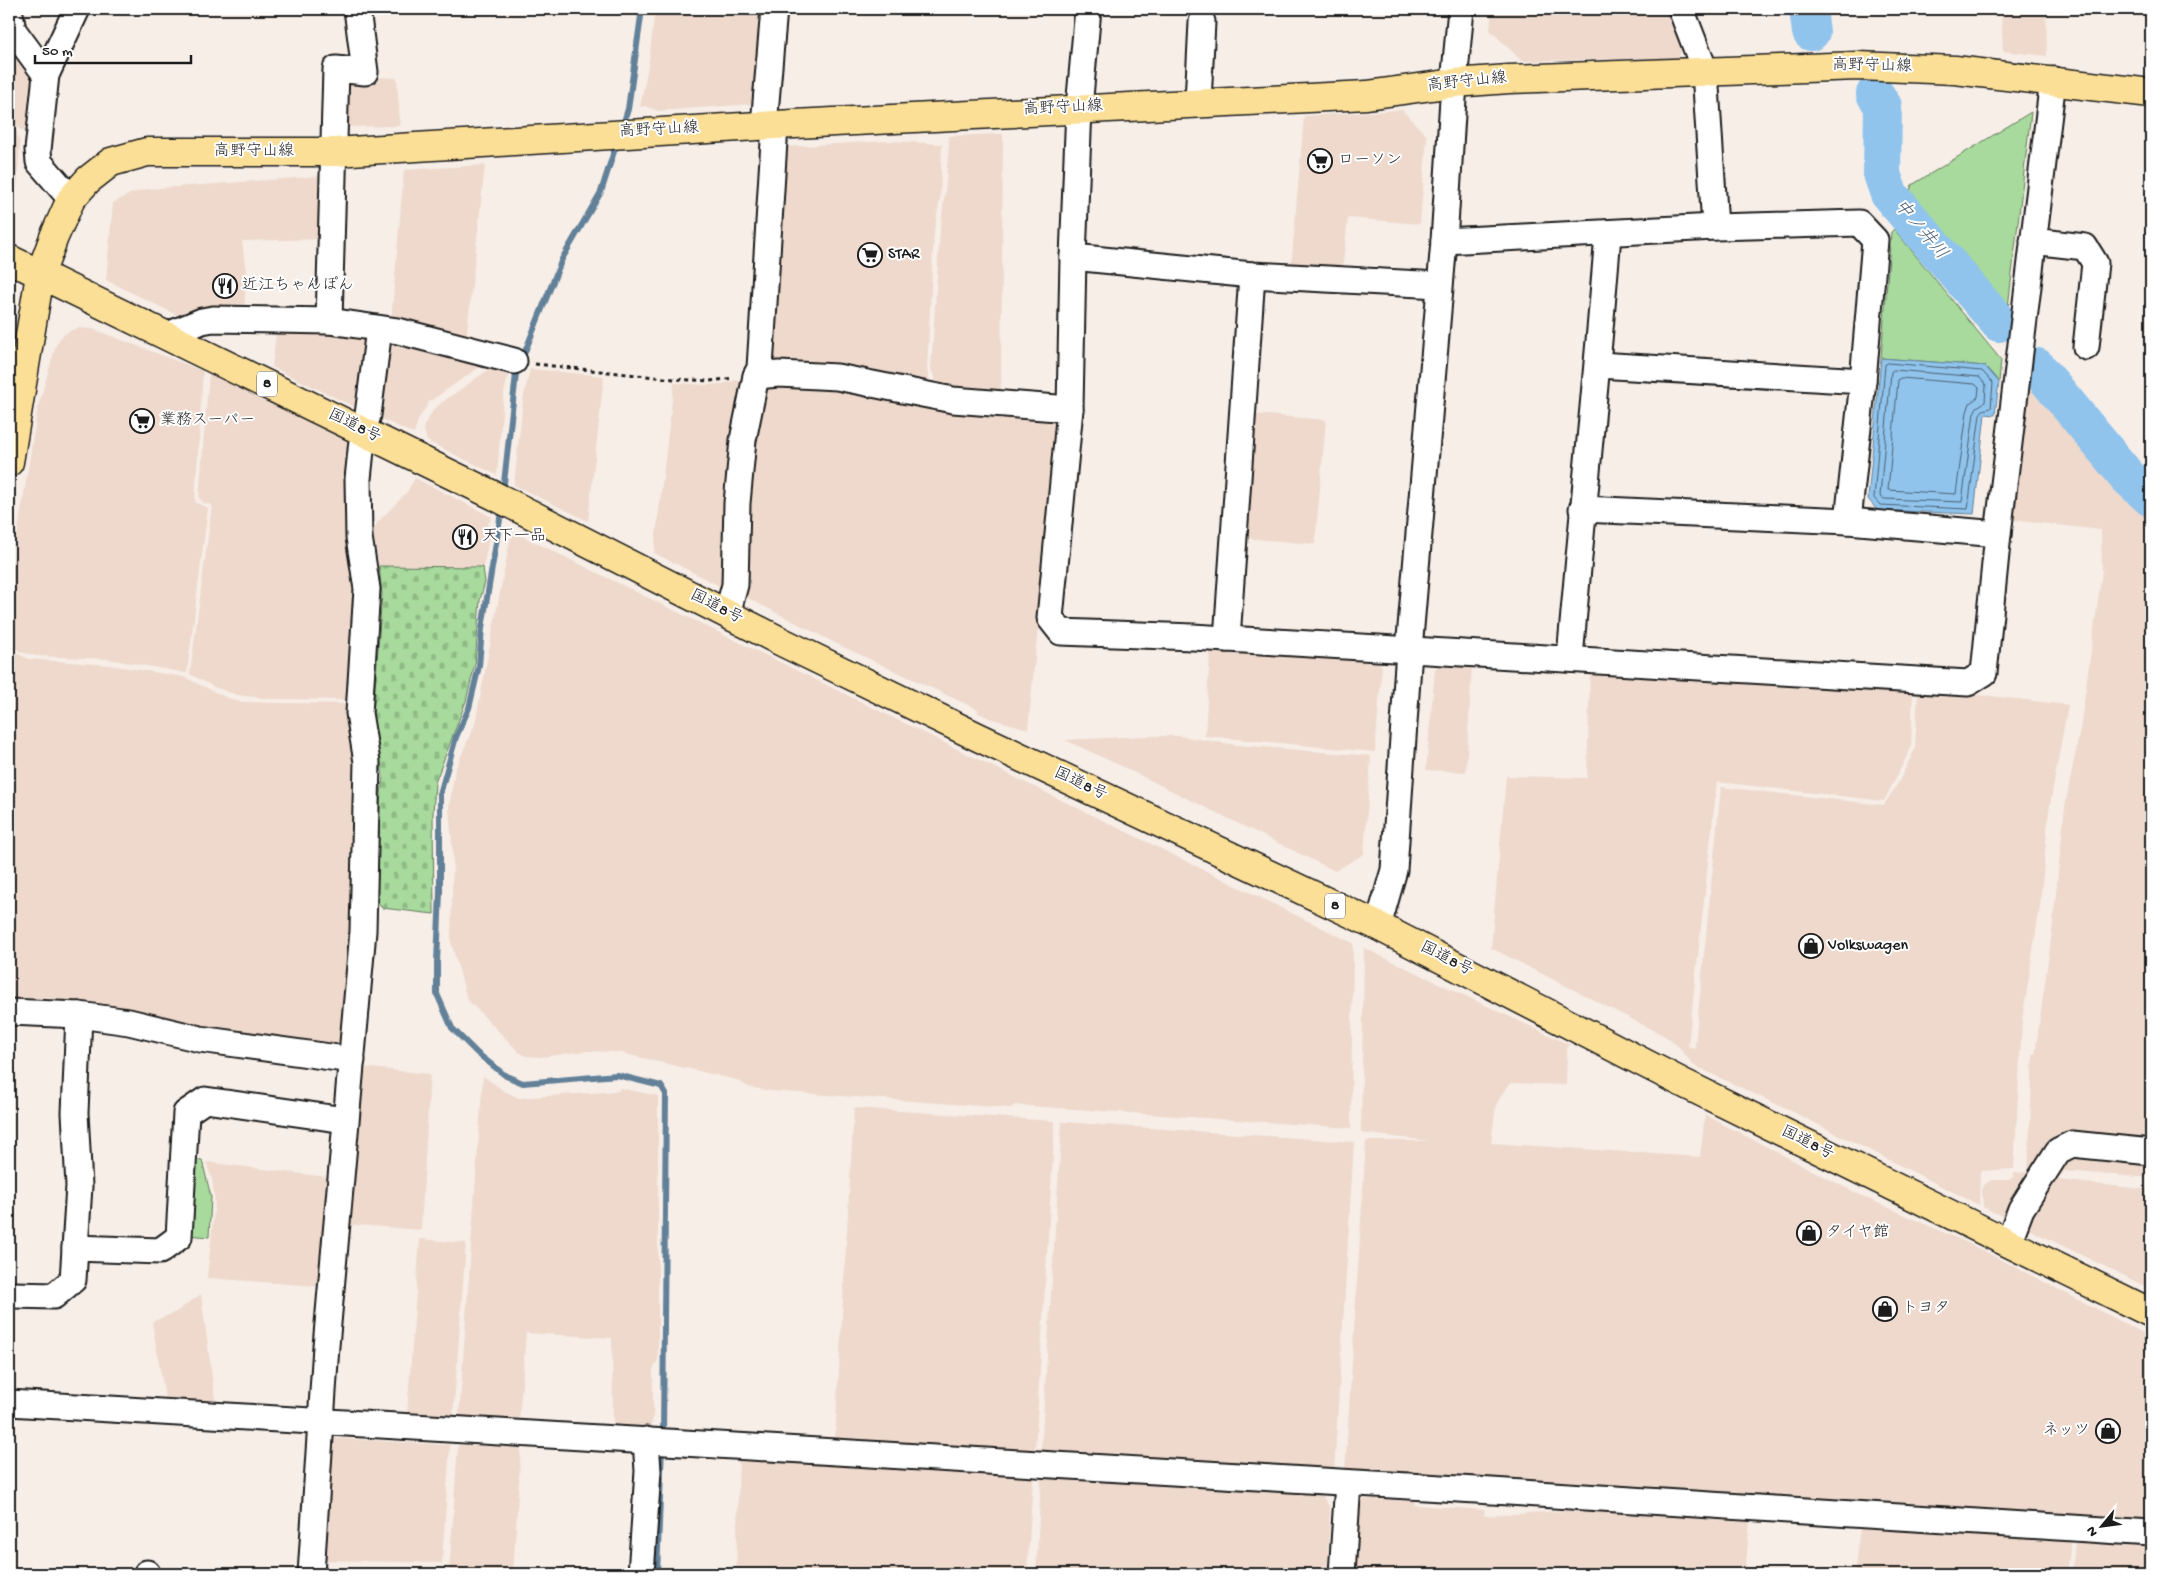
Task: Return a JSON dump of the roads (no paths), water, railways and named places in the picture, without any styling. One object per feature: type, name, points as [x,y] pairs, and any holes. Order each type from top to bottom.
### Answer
[{"type":"main road","name":"高野守山線","points":[[9,462],[40,275],[54,237],[71,199],[88,180],[111,162],[147,152],[334,152],[621,133],[1079,108],[1368,95],[1454,83],[1509,79],[1858,66],[1955,70],[2151,93]]},
{"type":"main road","name":"国道8号","points":[[9,259],[504,500],[727,614],[970,733],[1378,926],[1683,1083],[2151,1314]]},
{"type":"street","points":[[9,9],[13,30],[46,75]]},
{"type":"street","points":[[71,199],[39,162],[38,150],[46,75],[77,9]]},
{"type":"street","points":[[329,321],[336,69],[365,72],[358,9]]},
{"type":"street","points":[[727,614],[736,585],[738,503],[743,440],[756,376],[760,368],[774,9]]},
{"type":"street","points":[[1088,9],[1079,108],[1073,257],[1070,409],[1050,618],[1061,632],[1570,658],[1968,683],[1984,672],[1998,534],[2053,80]]},
{"type":"street","points":[[1378,926],[1394,870],[1409,650],[1444,241],[1454,83],[1461,9]]},
{"type":"street","points":[[1681,9],[1705,71],[1715,227]]},
{"type":"street","points":[[1198,102],[1202,22]]},
{"type":"street","points":[[1444,241],[1715,227],[1859,222],[1876,240],[1848,521]]},
{"type":"street","points":[[1570,658],[1582,509],[1598,366],[1608,234]]},
{"type":"street","points":[[2033,241],[2085,247],[2095,263],[2086,347]]},
{"type":"street","points":[[1073,257],[1252,276],[1439,285]]},
{"type":"street","points":[[1227,639],[1252,276]]},
{"type":"street","points":[[168,335],[202,321],[213,319],[329,321],[398,331],[436,339],[522,362]]},
{"type":"street","points":[[311,1574],[344,1120],[352,1060],[363,931],[367,762],[359,713],[367,589],[359,537],[358,479],[363,431],[368,415],[379,329]]},
{"type":"street","points":[[1598,366],[1863,381]]},
{"type":"street","points":[[756,376],[779,374],[837,377],[953,400],[1070,409]]},
{"type":"street","points":[[1582,509],[1848,521],[1998,534]]},
{"type":"street","points":[[9,1012],[79,1015],[129,1022],[200,1039],[352,1060]]},
{"type":"street","points":[[14,1295],[54,1296],[73,1280],[79,1186],[75,1113],[79,1015]]},
{"type":"street","points":[[75,1248],[160,1251],[178,1237],[186,1113],[205,1100],[344,1120]]},
{"type":"street","points":[[2008,1243],[2020,1209],[2058,1151],[2072,1144],[2151,1152]]},
{"type":"street","points":[[9,1403],[2022,1523],[2151,1533]]},
{"type":"street","points":[[640,1574],[648,1471],[656,1441]]},
{"type":"street","points":[[1342,1574],[1348,1483]]},
{"type":"water","points":[[1881,358],[1985,366],[1999,382],[1995,415],[1985,414],[1974,514],[1877,510],[1868,499]]},
{"type":"waterway","points":[[622,128],[628,109],[642,9]]},
{"type":"waterway","name":"中ノ井川","points":[[1808,9],[1811,32]]},
{"type":"waterway","name":"中ノ井川","points":[[1875,94],[1883,106],[1882,174],[1889,194],[1999,323]]},
{"type":"waterway","points":[[503,492],[516,374],[562,259],[601,192],[617,142]]},
{"type":"waterway","name":"中ノ井川","points":[[2037,367],[2127,476],[2151,498]]},
{"type":"waterway","points":[[502,507],[482,628],[479,666],[469,708],[456,737],[440,794],[437,994],[452,1028],[477,1053],[506,1076],[523,1083],[617,1075],[661,1086],[666,1094],[663,1436]]},
{"type":"waterway","points":[[657,1574],[662,1446]]},
{"type":"place","name":"ローソン","points":[[1320,161]]},
{"type":"place","name":"STAR","points":[[870,255]]},
{"type":"place","name":"近江ちゃんぽん","points":[[225,286]]},
{"type":"place","name":"業務スーパー","points":[[142,421]]},
{"type":"place","name":"天下一品","points":[[465,537]]},
{"type":"place","name":"Volkswagen","points":[[1811,946]]},
{"type":"place","name":"タイヤ館","points":[[1809,1233]]},
{"type":"place","name":"トヨタ","points":[[1885,1309]]},
{"type":"place","name":"ネッツ","points":[[2108,1431]]}]
